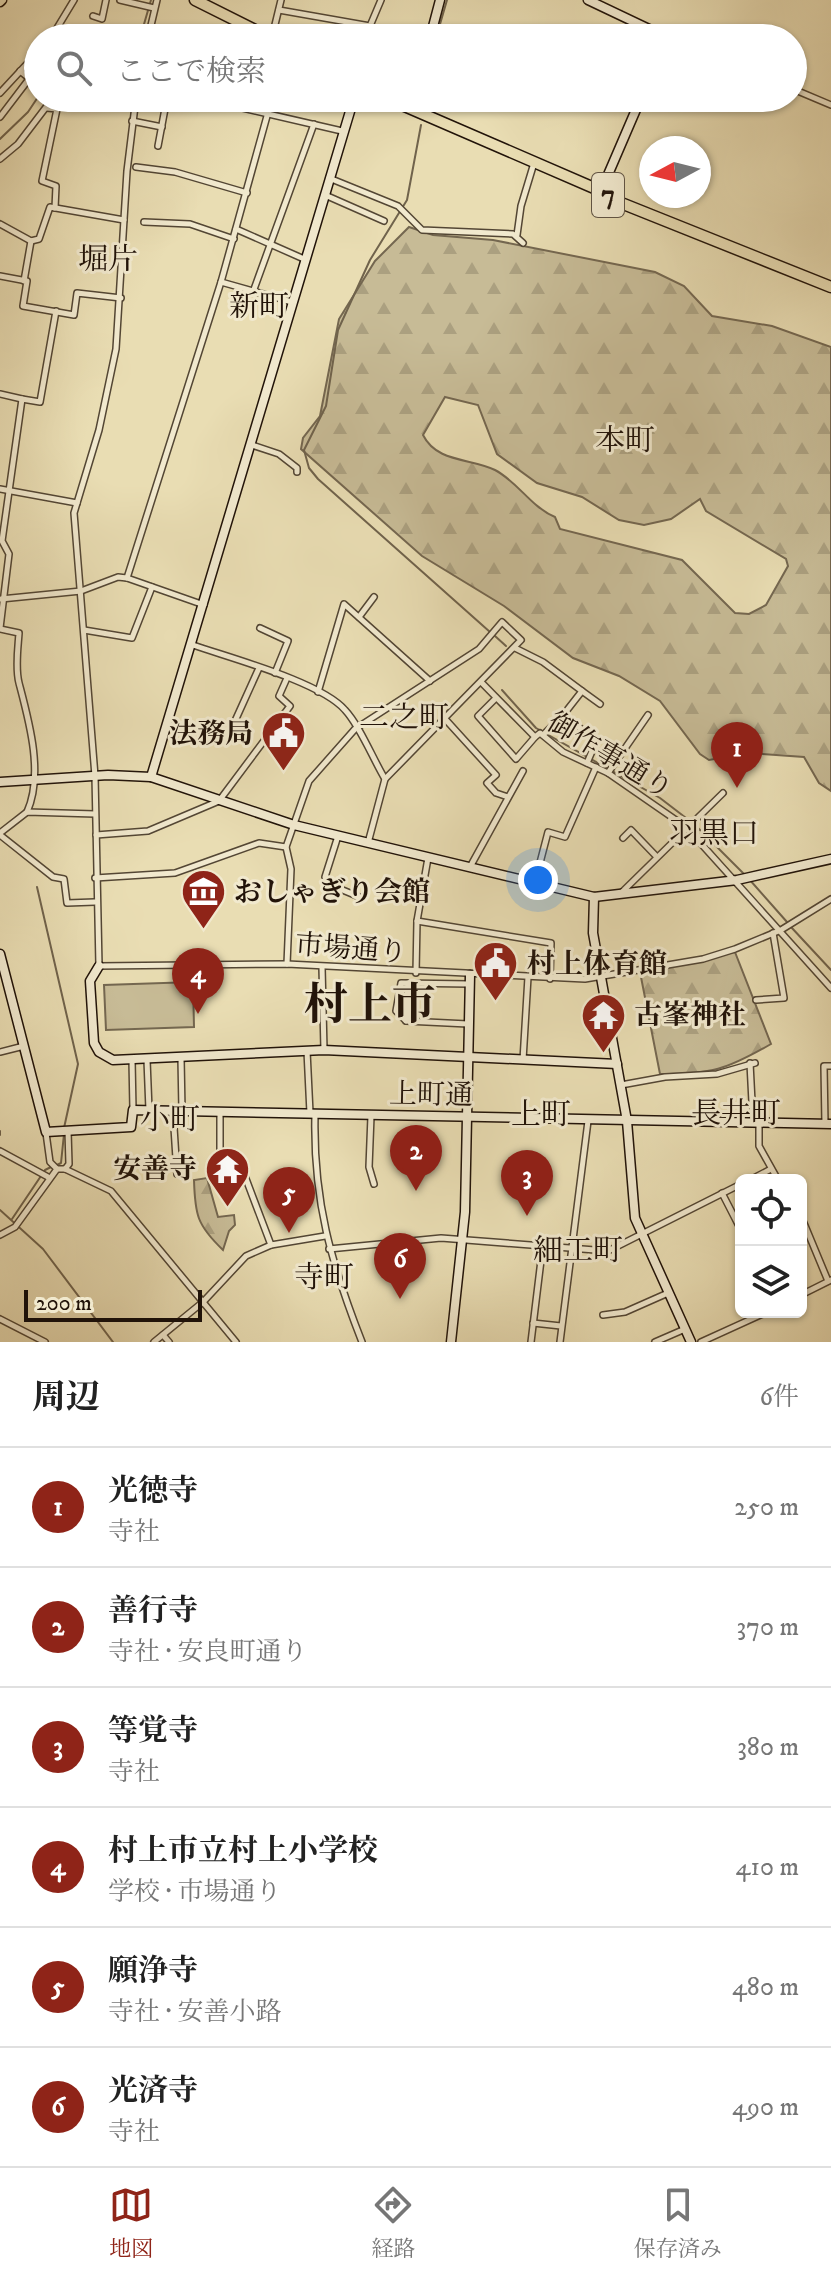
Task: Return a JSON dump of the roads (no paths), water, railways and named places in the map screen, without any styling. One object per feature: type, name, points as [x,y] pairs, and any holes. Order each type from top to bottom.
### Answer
[{"type":"highway","points":[[201,1],[245,24]]},
{"type":"highway","name":"7","points":[[418,112],[601,191],[621,203],[831,287]]},
{"type":"street","points":[[59,24],[74,0]]},
{"type":"street","points":[[93,16],[102,19],[106,0]]},
{"type":"street","points":[[120,0],[154,8]]},
{"type":"street","points":[[151,24],[157,0]]},
{"type":"street","points":[[275,24],[281,0]]},
{"type":"street","points":[[371,24],[381,0]]},
{"type":"street","points":[[434,24],[440,0]]},
{"type":"street","points":[[588,0],[641,24]]},
{"type":"street","points":[[279,10],[359,24]]},
{"type":"street","points":[[0,93],[24,67]]},
{"type":"street","points":[[20,71],[24,75]]},
{"type":"street","points":[[0,117],[24,86]]},
{"type":"street","points":[[807,95],[831,105]]},
{"type":"street","points":[[0,159],[18,144],[44,112]]},
{"type":"street","points":[[55,208],[56,186],[42,181],[56,112]]},
{"type":"street","points":[[134,112],[121,298],[109,389],[83,494],[74,513],[95,776],[95,902],[99,966],[90,981],[94,1043],[105,1057],[132,1060],[324,1050],[617,1064]]},
{"type":"street","points":[[158,146],[165,112]]},
{"type":"street","points":[[262,112],[342,131]]},
{"type":"street","points":[[151,777],[205,605],[349,112]]},
{"type":"street","points":[[601,191],[635,112]]},
{"type":"street","points":[[127,578],[234,239],[267,113]]},
{"type":"street","points":[[132,121],[162,127]]},
{"type":"street","points":[[253,292],[314,124]]},
{"type":"street","points":[[523,243],[517,235],[521,206],[534,163]]},
{"type":"street","points":[[136,167],[175,172],[247,193]]},
{"type":"street","points":[[328,178],[405,209],[422,230],[517,235]]},
{"type":"street","points":[[324,194],[384,221]]},
{"type":"street","points":[[0,224],[31,241],[39,239],[50,207],[124,220]]},
{"type":"street","points":[[144,222],[190,224],[234,239]]},
{"type":"street","points":[[236,229],[304,259]]},
{"type":"street","points":[[31,241],[23,306],[74,315],[77,293],[121,298]]},
{"type":"street","points":[[0,276],[24,281]]},
{"type":"street","points":[[221,282],[292,302]]},
{"type":"street","points":[[0,394],[40,402],[56,311]]},
{"type":"street","points":[[22,399],[2,541],[9,554],[0,629],[19,633],[18,681],[31,723],[33,799],[27,812],[0,834],[53,877],[64,879],[67,903],[95,902]]},
{"type":"street","points":[[252,445],[279,454],[297,468],[297,472]]},
{"type":"street","points":[[0,489],[77,503]]},
{"type":"street","points":[[2,599],[81,591],[118,577],[205,605]]},
{"type":"street","points":[[84,630],[132,638],[152,587]]},
{"type":"street","points":[[359,617],[374,597]]},
{"type":"street","points":[[318,692],[344,604],[430,681]]},
{"type":"street","points":[[287,964],[291,869],[286,847],[309,781],[355,729],[479,649],[502,622],[521,640],[385,779],[368,843]]},
{"type":"street","points":[[260,628],[288,641],[275,673]]},
{"type":"street","points":[[193,645],[287,678],[318,692],[345,710],[385,779]]},
{"type":"street","points":[[515,648],[543,662],[600,704]]},
{"type":"street","points":[[246,726],[235,721],[259,668]]},
{"type":"street","points":[[96,835],[148,831],[219,801],[290,706],[279,696],[287,678]]},
{"type":"street","name":"御作事通り","points":[[482,683],[535,737],[540,733],[563,752],[608,773],[686,827],[737,880],[831,988]]},
{"type":"street","points":[[543,735],[582,691]]},
{"type":"street","points":[[496,698],[478,716],[516,759],[535,737]]},
{"type":"street","points":[[564,714],[596,742],[587,763]]},
{"type":"street","points":[[608,773],[648,715]]},
{"type":"street","points":[[446,720],[496,775],[487,783],[496,793],[508,797]]},
{"type":"street","points":[[535,882],[548,832],[565,837],[596,767]]},
{"type":"street","points":[[470,867],[523,771]]},
{"type":"street","points":[[0,782],[33,778],[151,777],[294,825],[594,897],[737,880],[831,859]]},
{"type":"street","points":[[619,895],[723,793]]},
{"type":"street","points":[[27,812],[95,814]]},
{"type":"street","points":[[623,838],[631,830],[656,856]]},
{"type":"street","points":[[338,836],[325,877],[328,884],[362,898]]},
{"type":"street","points":[[95,878],[175,873],[259,843],[286,847]]},
{"type":"street","points":[[416,973],[417,921],[428,858]]},
{"type":"street","points":[[594,897],[593,933],[627,1121],[630,1181],[640,1235],[691,1342]]},
{"type":"street","name":"市場通り","points":[[99,966],[287,964],[470,979],[600,977],[703,959],[781,930],[831,899]]},
{"type":"street","points":[[417,921],[551,943],[550,979]]},
{"type":"street","points":[[756,1000],[784,998],[773,933]]},
{"type":"street","points":[[1,956],[46,1132],[50,1162],[57,1169]]},
{"type":"street","points":[[322,967],[324,1050]]},
{"type":"street","points":[[523,1060],[528,977]]},
{"type":"street","points":[[451,1342],[462,1238],[470,979],[401,983],[397,990],[396,1011],[406,1021],[468,1024]]},
{"type":"street","points":[[406,1021],[408,983]]},
{"type":"street","points":[[0,1052],[25,1046]]},
{"type":"street","points":[[307,1051],[316,1169],[325,1236],[362,1342]]},
{"type":"street","points":[[177,1174],[181,1058]]},
{"type":"street","points":[[46,1132],[131,1127],[132,1060]]},
{"type":"street","points":[[147,1060],[149,1110]]},
{"type":"street","points":[[621,1085],[665,1077],[717,1074],[753,1063],[759,1146],[774,1174]]},
{"type":"street","points":[[828,1124],[824,1066],[831,1066]]},
{"type":"street","name":"上町通","points":[[133,1110],[828,1124]]},
{"type":"street","points":[[220,1112],[220,1174],[243,1171],[271,1245]]},
{"type":"street","points":[[371,1116],[369,1167],[374,1184]]},
{"type":"street","points":[[560,1342],[588,1121]]},
{"type":"street","points":[[65,1169],[69,1164],[68,1131]]},
{"type":"street","points":[[0,1151],[48,1177]]},
{"type":"street","points":[[0,1235],[15,1227],[48,1177],[57,1169],[65,1169],[111,1191],[236,1342]]},
{"type":"street","points":[[761,1174],[771,1169]]},
{"type":"street","points":[[329,1249],[462,1238],[608,1251],[735,1187]]},
{"type":"street","points":[[722,1193],[735,1218]]},
{"type":"street","points":[[807,1230],[829,1280],[807,1292]]},
{"type":"street","points":[[154,1342],[203,1302],[246,1256],[271,1245],[325,1236]]},
{"type":"street","points":[[531,1342],[543,1244]]},
{"type":"street","points":[[603,1315],[625,1312],[668,1293]]},
{"type":"street","points":[[701,1342],[754,1318]]},
{"type":"street","points":[[0,1319],[45,1342]]},
{"type":"street","points":[[533,1323],[561,1326]]},
{"type":"street","points":[[655,1342],[685,1329]]},
{"type":"street","points":[[163,1335],[169,1342]]},
{"type":"waterway","points":[[144,24],[151,0]]},
{"type":"waterway","points":[[440,24],[447,0]]},
{"type":"waterway","points":[[0,139],[28,112]]},
{"type":"waterway","points":[[421,125],[407,200],[370,260],[338,330],[326,406],[304,450],[309,468],[318,479],[490,632]]},
{"type":"waterway","points":[[495,636],[506,646]]},
{"type":"waterway","points":[[502,690],[536,728],[660,798],[690,821]]},
{"type":"waterway","points":[[695,825],[744,874]]},
{"type":"waterway","points":[[749,879],[787,922]]},
{"type":"waterway","points":[[37,887],[78,1064],[64,1128]]},
{"type":"waterway","points":[[791,927],[831,970]]},
{"type":"waterway","points":[[57,1165],[61,1163],[64,1134]]},
{"type":"waterway","points":[[12,1219],[45,1170],[51,1167]]},
{"type":"waterway","points":[[0,1210],[43,1249],[113,1342]]},
{"type":"place","name":"法務局","points":[[284,773]]},
{"type":"place","name":"光徳寺","points":[[737,788]]},
{"type":"place","name":"おしゃぎり会館","points":[[203,931]]},
{"type":"place","name":"村上体育館","points":[[496,1003]]},
{"type":"place","name":"村上市立村上小学校","points":[[198,1014]]},
{"type":"place","name":"古峯神社","points":[[603,1054]]},
{"type":"place","name":"善行寺","points":[[416,1191]]},
{"type":"place","name":"安善寺","points":[[228,1208]]},
{"type":"place","name":"等覚寺","points":[[527,1216]]},
{"type":"place","name":"願浄寺","points":[[289,1233]]},
{"type":"place","name":"光済寺","points":[[400,1299]]},
{"type":"district","name":"堀片","points":[[108,260]]},
{"type":"district","name":"新町","points":[[259,307]]},
{"type":"district","name":"本町","points":[[625,441]]},
{"type":"district","name":"二之町","points":[[404,718]]},
{"type":"district","name":"羽黒口","points":[[714,834]]},
{"type":"district","name":"村上市","points":[[370,1006]]},
{"type":"district","name":"長井町","points":[[736,1114]]},
{"type":"district","name":"上町","points":[[541,1115]]},
{"type":"district","name":"小町","points":[[170,1120]]},
{"type":"district","name":"細工町","points":[[578,1251]]},
{"type":"district","name":"寺町","points":[[324,1278]]}]
